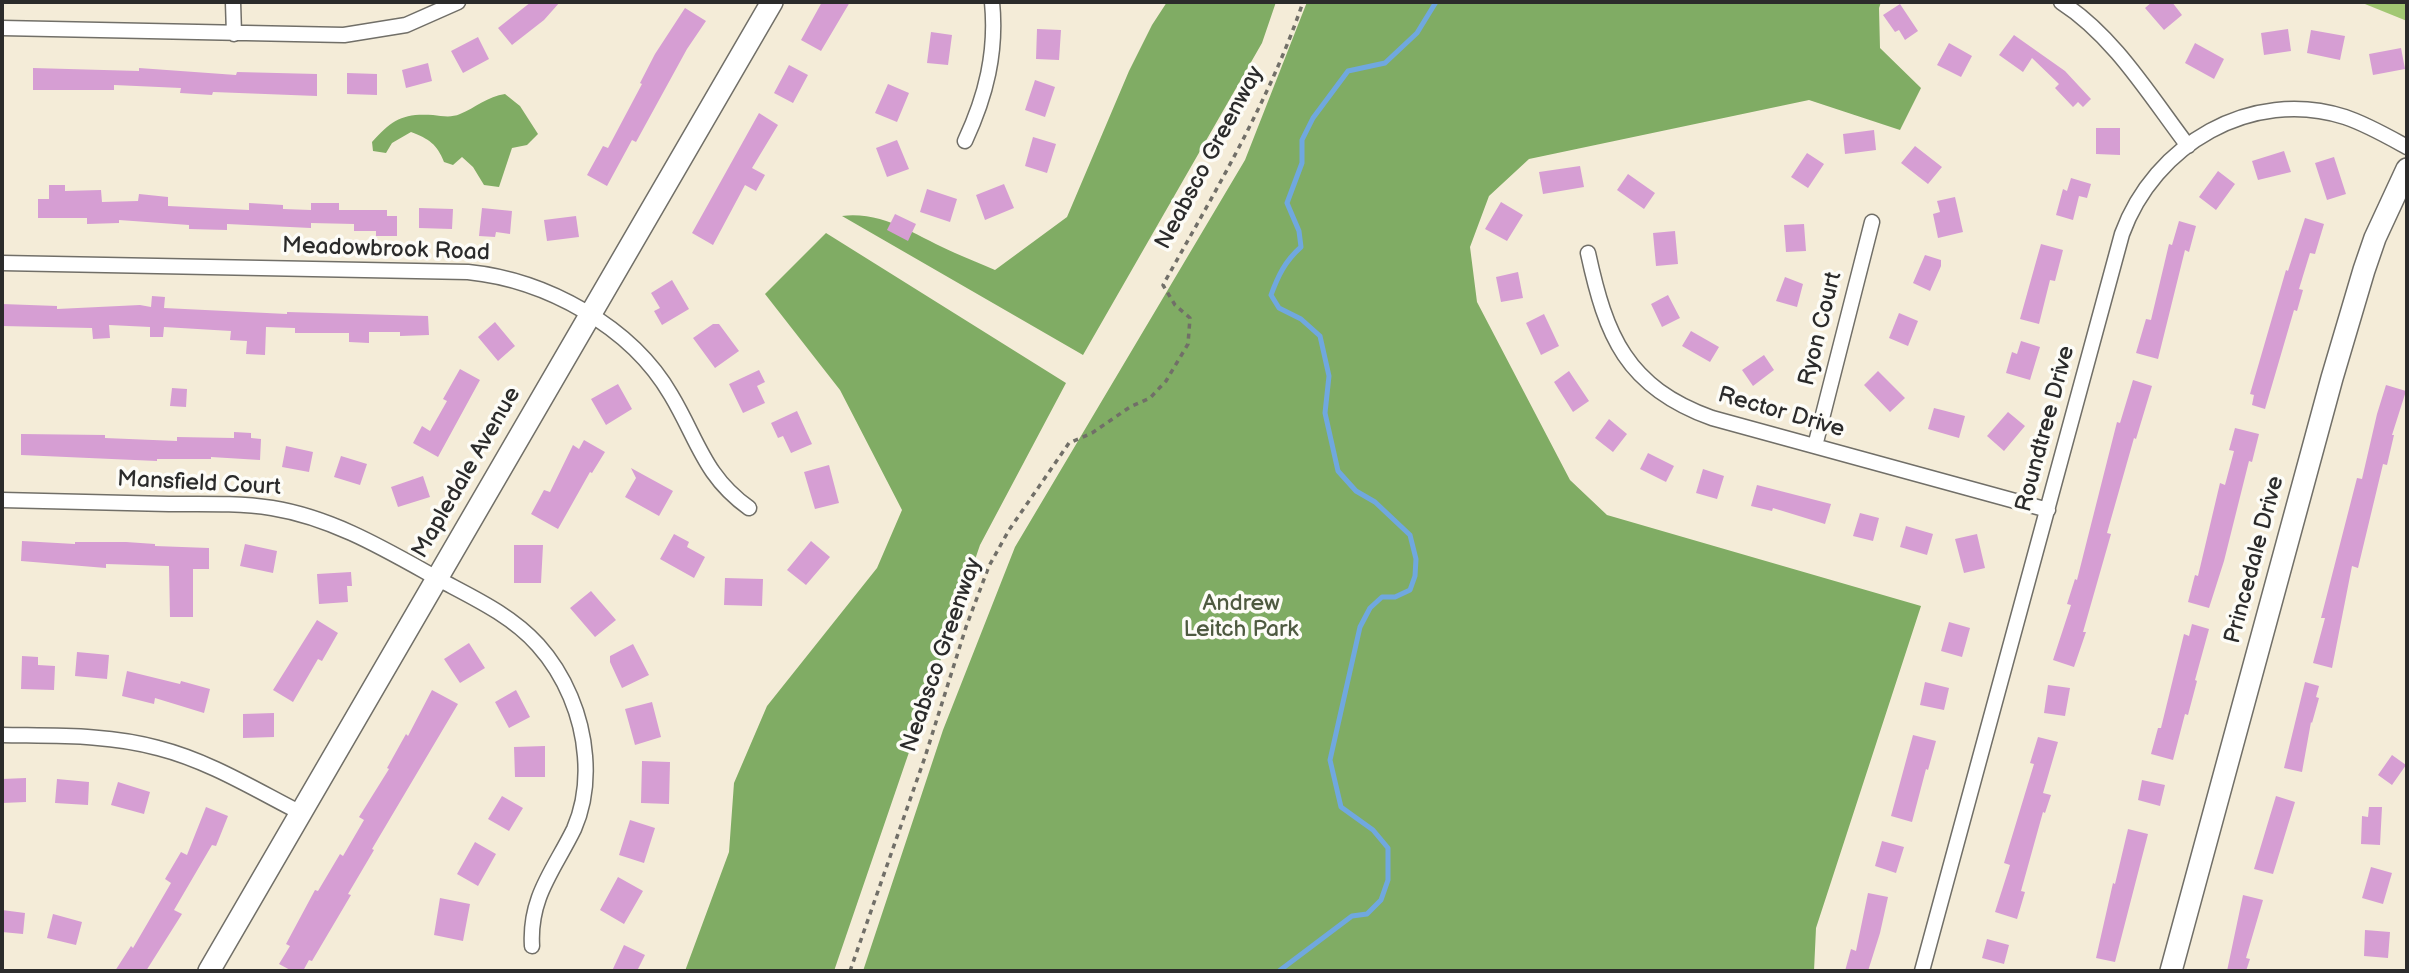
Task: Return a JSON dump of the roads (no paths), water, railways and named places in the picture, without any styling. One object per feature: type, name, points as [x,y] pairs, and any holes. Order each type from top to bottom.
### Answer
[{"type":"street","points":[[233,2],[234,34]]},
{"type":"street","points":[[2,28],[344,35],[407,25],[458,2]]},
{"type":"street","name":"Mapledale Avenue","points":[[209,971],[772,2]]},
{"type":"street","points":[[965,141],[978,113],[987,82],[993,51],[992,2]]},
{"type":"street","points":[[2061,2],[2082,17],[2110,44],[2188,146]]},
{"type":"street","name":"Roundtree Drive","points":[[1922,971],[2127,218],[2153,180],[2188,146],[2238,117],[2252,112],[2304,109],[2345,117],[2407,147]]},
{"type":"street","name":"Princedale Drive","points":[[2171,971],[2360,282],[2375,238],[2407,169]]},
{"type":"street","name":"Ryon Court","points":[[1815,446],[1872,222]]},
{"type":"street","name":"Rector Drive","points":[[1588,253],[1598,299],[1612,335],[1625,357],[1657,389],[1675,402],[1698,413],[2048,510]]},
{"type":"street","name":"Meadowbrook Road","points":[[2,263],[468,272],[506,278],[536,287],[589,315],[619,336],[652,368],[669,391],[715,478],[749,508]]},
{"type":"street","name":"Mansfield Court","points":[[2,500],[234,505],[289,511],[362,537],[501,614],[531,638],[553,664],[567,688],[577,714],[585,756],[583,801],[574,828],[537,900],[531,931],[532,946]]},
{"type":"street","points":[[2,735],[117,740],[157,747],[213,767],[301,813]]},
{"type":"waterway","points":[[1279,971],[1352,916],[1367,914],[1381,900],[1388,880],[1388,848],[1373,830],[1341,807],[1330,760],[1360,627],[1370,608],[1382,597],[1395,597],[1410,590],[1415,576],[1416,559],[1410,535],[1375,502],[1356,491],[1338,471],[1325,413],[1329,376],[1320,336],[1301,319],[1279,308],[1271,295],[1283,269],[1301,247],[1299,231],[1287,203],[1302,163],[1302,140],[1313,118],[1348,71],[1385,63],[1417,33],[1436,2]]},
{"type":"park label","name":"Andrew Leitch Park","points":[[1241,617]]}]
